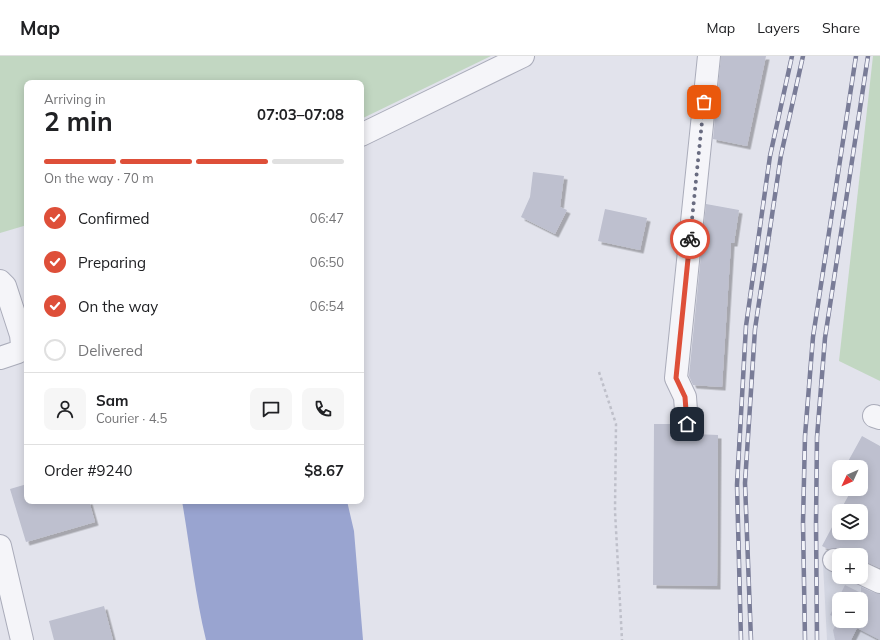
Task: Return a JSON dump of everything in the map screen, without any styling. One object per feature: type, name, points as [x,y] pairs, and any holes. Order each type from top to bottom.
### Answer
[{"type":"street","points":[[364,134],[522,56]]},
{"type":"street","points":[[687,424],[685,397],[676,378],[709,56]]},
{"type":"street","points":[[0,281],[5,286],[21,335],[22,345],[18,352],[0,358]]},
{"type":"street","points":[[0,546],[22,640]]},
{"type":"street","points":[[868,576],[880,582]]},
{"type":"path","points":[[599,372],[616,424],[615,511],[622,640]]},
{"type":"shaded area","points":[[823,564],[832,568],[832,584],[866,584],[880,591],[880,640],[827,640]]},
{"type":"green space","points":[[0,56],[491,56],[364,118],[364,80],[24,80],[24,226],[0,233]]},
{"type":"green space","points":[[873,56],[880,56],[880,381],[839,361]]},
{"type":"water","points":[[182,504],[348,504],[354,531],[363,640],[206,640]]},
{"type":"building","points":[[721,56],[766,56],[747,146],[713,139]]},
{"type":"building","points":[[533,172],[564,176],[560,207],[567,210],[555,234],[521,217],[530,197]]},
{"type":"building","points":[[706,204],[739,210],[734,243],[731,243],[722,387],[693,385],[689,376]]},
{"type":"building","points":[[605,209],[647,218],[640,250],[598,241]]},
{"type":"building","points":[[654,424],[674,424],[678,434],[688,436],[694,434],[718,435],[717,586],[653,585]]},
{"type":"building","points":[[862,436],[880,446],[880,568],[868,563],[868,548],[828,549],[822,546],[832,527],[832,540],[868,540],[868,504],[844,504],[848,496],[868,496],[868,460],[849,460]]},
{"type":"building","points":[[24,485],[24,504],[90,504],[95,522],[26,542],[10,489]]},
{"type":"building","points":[[845,585],[859,592],[842,592]]},
{"type":"building","points":[[861,587],[880,594],[880,640],[857,628],[868,628],[868,592],[861,592]]},
{"type":"building","points":[[104,606],[113,640],[54,640],[49,621]]},
{"type":"building","points":[[834,628],[857,628],[851,640],[835,640],[833,630]]},
{"type":"railway","points":[[741,640],[737,485],[746,326],[770,156],[792,56]]},
{"type":"railway","points":[[751,640],[745,483],[755,329],[781,155],[803,56]]},
{"type":"railway","points":[[805,640],[803,523],[805,436],[813,337],[856,56]]},
{"type":"railway","points":[[817,640],[817,437],[825,338],[868,56]]},
{"type":"way so far","points":[[690,239],[704,102]]},
{"type":"route","points":[[687,424],[685,397],[676,378],[690,239]]}]
